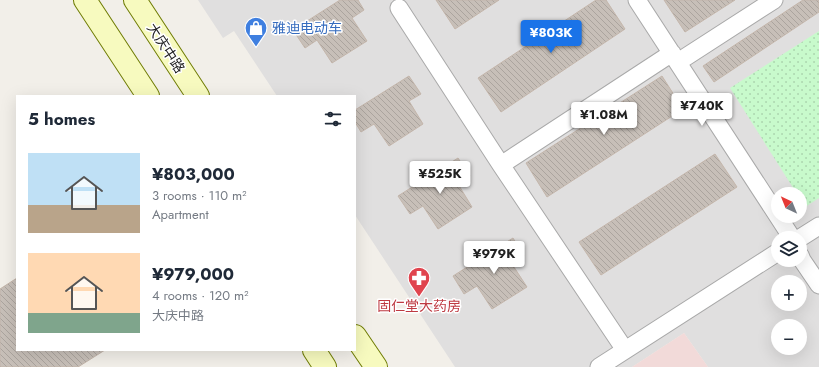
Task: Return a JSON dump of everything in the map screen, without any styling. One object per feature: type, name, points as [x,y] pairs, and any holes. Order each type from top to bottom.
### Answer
[{"type":"main road","points":[[85,0],[147,95]]},
{"type":"main road","name":"大庆中路","points":[[135,0],[197,95]]},
{"type":"main road","points":[[356,337],[376,367]]},
{"type":"main road","points":[[315,351],[325,367]]},
{"type":"street","points":[[637,0],[787,231]]},
{"type":"street","points":[[501,165],[675,58],[774,0]]},
{"type":"street","points":[[399,8],[501,165],[625,350]]},
{"type":"street","points":[[807,234],[819,226]]},
{"type":"street","points":[[599,367],[771,256]]},
{"type":"street","points":[[807,267],[819,285]]},
{"type":"shaded area","points":[[198,0],[819,0],[819,367],[708,367],[684,333],[632,367],[455,367],[356,217],[356,95],[276,95],[234,31],[223,38]]},
{"type":"shaded area","points":[[684,333],[708,367],[632,367]]},
{"type":"green space","points":[[819,31],[819,198],[807,206],[807,187],[793,187],[730,88]]},
{"type":"building","points":[[340,0],[358,0],[364,10],[352,18],[367,41],[332,63],[317,40],[305,48],[293,30]]},
{"type":"building","points":[[436,0],[499,0],[455,29]]},
{"type":"building","points":[[596,0],[606,0],[625,29],[501,112],[478,78]]},
{"type":"building","points":[[664,0],[735,0],[685,32]]},
{"type":"building","points":[[803,0],[819,0],[819,12],[714,82],[703,66]]},
{"type":"building","points":[[409,76],[421,94],[409,101],[423,124],[389,146],[374,124],[361,132],[356,124],[356,109]]},
{"type":"building","points":[[662,76],[683,109],[547,197],[526,163]]},
{"type":"building","points":[[715,154],[737,187],[601,275],[579,242]]},
{"type":"building","points":[[458,158],[470,176],[458,184],[472,207],[438,229],[423,206],[410,214],[398,196]]},
{"type":"building","points":[[513,238],[524,256],[512,264],[527,287],[492,309],[477,286],[464,294],[453,276]]},
{"type":"building","points":[[16,279],[16,351],[103,351],[78,367],[0,367],[0,289]]},
{"type":"place","name":"雅迪电动车","points":[[256,48]]},
{"type":"place","name":"固仁堂大药房","points":[[419,298]]}]
